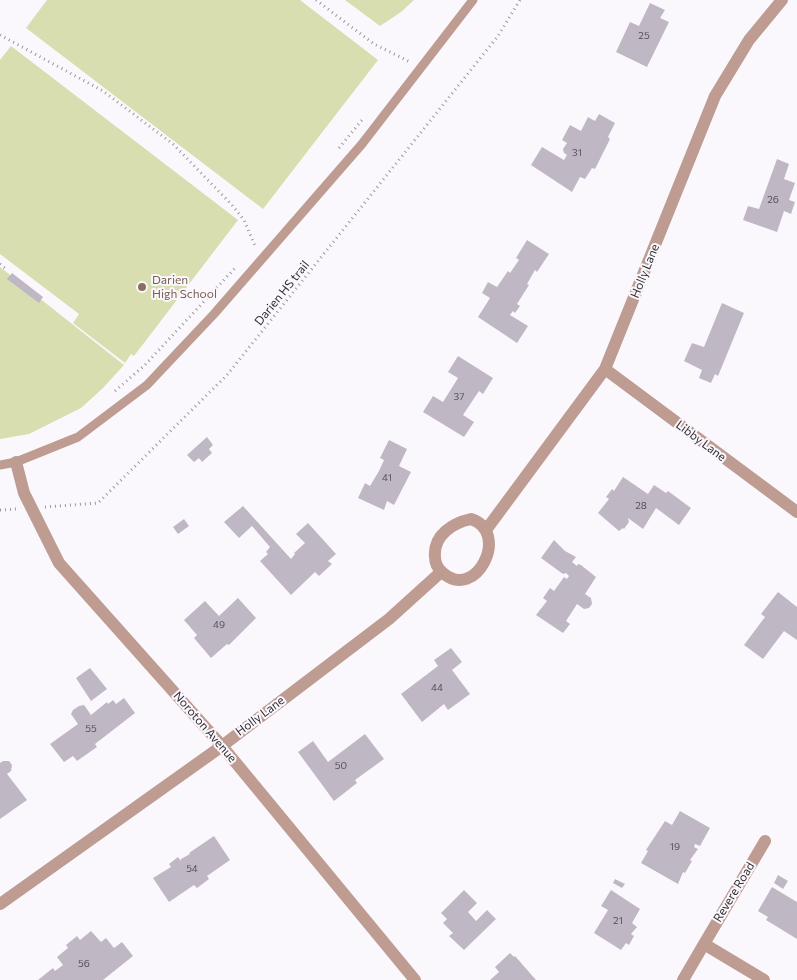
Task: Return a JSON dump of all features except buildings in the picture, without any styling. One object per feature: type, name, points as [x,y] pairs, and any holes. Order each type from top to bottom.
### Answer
[{"type":"street","name":"Holly Lane","points":[[486,530],[605,369],[715,96],[749,40],[782,0]]},
{"type":"street","name":"Libby Lane","points":[[605,369],[797,512]]},
{"type":"street","name":"Noroton Avenue","points":[[16,462],[24,493],[59,563],[222,746],[415,980]]},
{"type":"street","points":[[471,519],[478,521],[486,530],[489,549],[486,560],[470,578],[455,581],[441,572],[435,563],[434,553],[437,542],[444,533],[461,522],[471,519]]},
{"type":"street","name":"Holly Lane","points":[[0,904],[222,746],[389,619],[441,572]]},
{"type":"street","name":"Revere Road","points":[[682,980],[765,841]]},
{"type":"street","points":[[704,944],[764,980]]},
{"type":"lane","points":[[0,465],[16,462],[78,437],[147,386],[214,314],[362,144],[473,0]]},
{"type":"path","points":[[316,0],[374,44],[410,62]]},
{"type":"path","name":"Darien HS trail","points":[[0,510],[98,503],[227,375],[498,36],[520,0]]},
{"type":"path","points":[[0,35],[103,92],[173,144],[232,205],[244,220],[255,246]]},
{"type":"path","points":[[403,70],[416,54]]},
{"type":"path","points":[[334,154],[366,116]]},
{"type":"path","points":[[248,253],[261,239]]},
{"type":"path","points":[[0,264],[7,270]]},
{"type":"path","points":[[112,394],[145,365],[236,267]]},
{"type":"green space","points":[[47,0],[300,0],[378,60],[263,209],[26,28]]},
{"type":"green space","points":[[345,0],[414,0],[401,12],[380,26]]},
{"type":"green space","points":[[11,46],[238,220],[134,356],[131,354],[125,363],[73,323],[79,314],[0,254],[0,60]]},
{"type":"green space","points":[[0,267],[124,365],[81,408],[29,434],[0,439]]},
{"type":"place","name":"Darien High School","points":[[142,287]]}]
